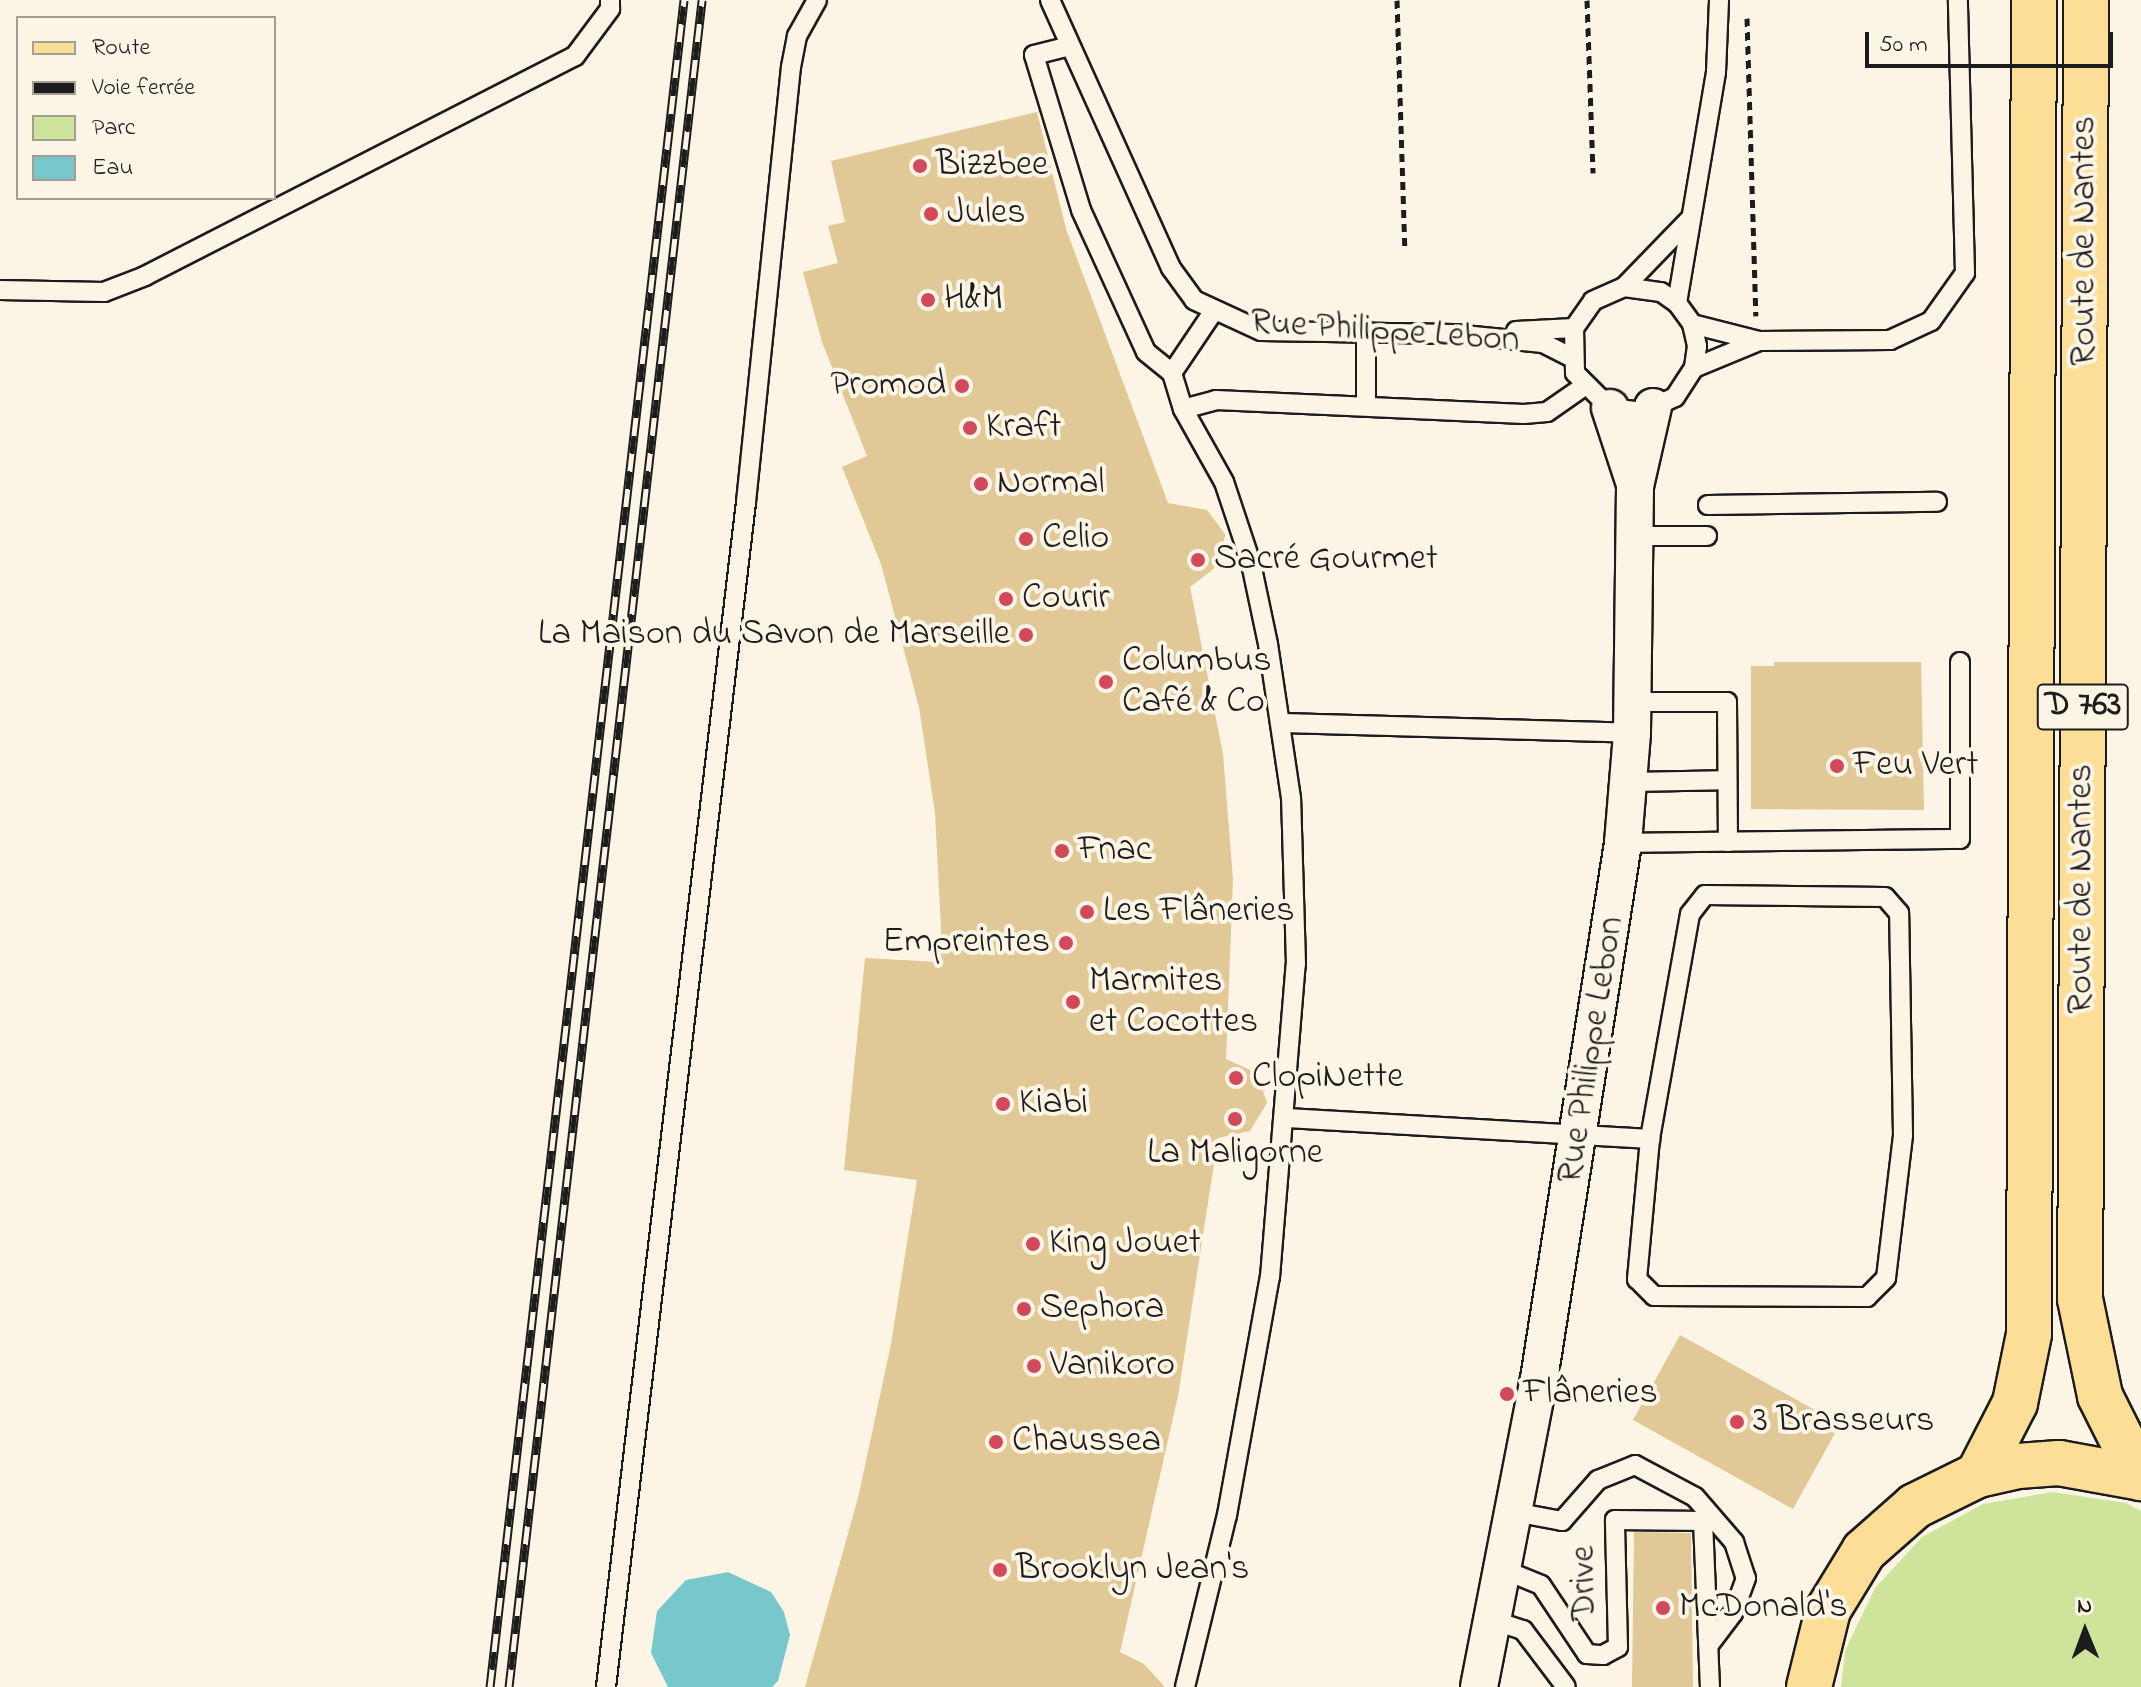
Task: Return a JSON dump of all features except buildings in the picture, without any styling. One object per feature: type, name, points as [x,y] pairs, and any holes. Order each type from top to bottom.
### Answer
[{"type":"main road","name":"Route de Nantes","points":[[1978,1475],[2015,1403],[2029,1334],[2034,0]]},
{"type":"main road","name":"Route de Nantes","points":[[2086,0],[2080,1299],[2100,1396],[2141,1478]]},
{"type":"main road","points":[[1809,1687],[1828,1610],[1864,1551],[1915,1506],[1978,1475],[2059,1463],[2141,1478]]},
{"type":"street","name":"Rue Philippe Lebon","points":[[1479,1687],[1514,1512],[1581,1135],[1623,843],[1633,717],[1635,486],[1622,404]]},
{"type":"lane","points":[[0,290],[104,292],[145,276],[575,56],[610,9],[610,0]]},
{"type":"lane","points":[[606,1687],[746,502],[791,67],[797,36],[817,0]]},
{"type":"lane","name":"Rue Philippe Lebon","points":[[1050,0],[1171,268],[1194,300],[1213,312],[1261,331],[1454,334],[1543,343],[1571,357],[1622,404]]},
{"type":"lane","points":[[1677,303],[1716,72],[1719,0]]},
{"type":"lane","points":[[1692,324],[1759,341],[1890,340],[1931,321],[1954,294],[1965,273],[1958,0]]},
{"type":"lane","points":[[1070,46],[1034,55],[1081,210],[1146,352],[1172,373],[1183,409],[1224,482],[1251,563],[1283,723],[1296,880],[1287,1118],[1256,1358],[1227,1515],[1185,1687]]},
{"type":"lane","points":[[1571,357],[1574,328],[1593,301],[1624,287],[1689,220]]},
{"type":"lane","points":[[1183,409],[1216,400],[1366,404],[1524,414],[1675,397],[1694,368],[1697,346],[1692,324],[1677,303],[1661,292],[1624,287]]},
{"type":"lane","points":[[1172,373],[1213,312]]},
{"type":"lane","points":[[1454,334],[1574,328]]},
{"type":"lane","points":[[1366,331],[1366,404]]},
{"type":"lane","points":[[1694,368],[1759,341]]},
{"type":"lane","points":[[1708,505],[1937,502]]},
{"type":"lane","points":[[1634,536],[1707,536]]},
{"type":"lane","points":[[1623,843],[1960,839],[1960,662]]},
{"type":"lane","points":[[1283,723],[1633,717],[1727,702],[1728,842]]},
{"type":"lane","points":[[1627,782],[1727,780]]},
{"type":"lane","points":[[1705,895],[1885,897],[1899,913],[1903,1055],[1903,1135],[1886,1278],[1867,1297],[1654,1296],[1637,1279],[1650,1139],[1690,914],[1705,895]]},
{"type":"lane","points":[[1287,1118],[1650,1139]]},
{"type":"lane","points":[[1514,1512],[1562,1521],[1598,1480],[1635,1465],[1695,1497],[1734,1542],[1746,1578],[1733,1613],[1710,1644],[1710,1687]]},
{"type":"lane","name":"Drive","points":[[1502,1569],[1541,1585],[1587,1654],[1603,1655],[1618,1647],[1615,1520],[1703,1521],[1710,1644]]},
{"type":"lane","points":[[1492,1620],[1523,1630],[1566,1687]]},
{"type":"path","points":[[1397,0],[1405,249]]},
{"type":"path","points":[[1587,0],[1593,173]]},
{"type":"path","points":[[1747,14],[1756,321]]},
{"type":"green space","points":[[2052,1492],[2126,1503],[2141,1511],[2141,1687],[1841,1687],[1845,1651],[1875,1588],[1922,1537],[1983,1504]]},
{"type":"water","points":[[728,1572],[771,1592],[784,1612],[790,1635],[778,1681],[772,1687],[668,1687],[651,1653],[657,1611],[686,1580]]},
{"type":"railway","points":[[490,1687],[684,0]]},
{"type":"railway","points":[[509,1687],[702,0]]},
{"type":"place","name":"Bizzbee","points":[[920,166]]},
{"type":"place","name":"Jules","points":[[931,214]]},
{"type":"place","name":"H&M","points":[[928,300]]},
{"type":"place","name":"Promod","points":[[962,386]]},
{"type":"place","name":"Kraft","points":[[970,428]]},
{"type":"place","name":"Normal","points":[[981,484]]},
{"type":"place","name":"Celio","points":[[1026,539]]},
{"type":"place","name":"Sacré Gourmet","points":[[1198,560]]},
{"type":"place","name":"Courir","points":[[1006,599]]},
{"type":"place","name":"La Maison du Savon de Marseille","points":[[1026,635]]},
{"type":"place","name":"Columbus Café & Co","points":[[1106,682]]},
{"type":"place","name":"Feu Vert","points":[[1837,766]]},
{"type":"place","name":"Fnac","points":[[1062,851]]},
{"type":"place","name":"Les Flâneries","points":[[1087,912]]},
{"type":"place","name":"Empreintes","points":[[1066,943]]},
{"type":"place","name":"Marmites et Cocottes","points":[[1073,1002]]},
{"type":"place","name":"ClopiNette","points":[[1236,1078]]},
{"type":"place","name":"Kiabi","points":[[1003,1104]]},
{"type":"place","name":"La Maligorne","points":[[1235,1119]]},
{"type":"place","name":"King Jouet","points":[[1033,1244]]},
{"type":"place","name":"Sephora","points":[[1024,1309]]},
{"type":"place","name":"Vanikoro","points":[[1034,1366]]},
{"type":"place","name":"Flâneries","points":[[1507,1394]]},
{"type":"place","name":"3 Brasseurs","points":[[1737,1422]]},
{"type":"place","name":"Chaussea","points":[[996,1442]]},
{"type":"place","name":"Brooklyn Jean's","points":[[1000,1570]]},
{"type":"place","name":"McDonald's","points":[[1663,1608]]}]
